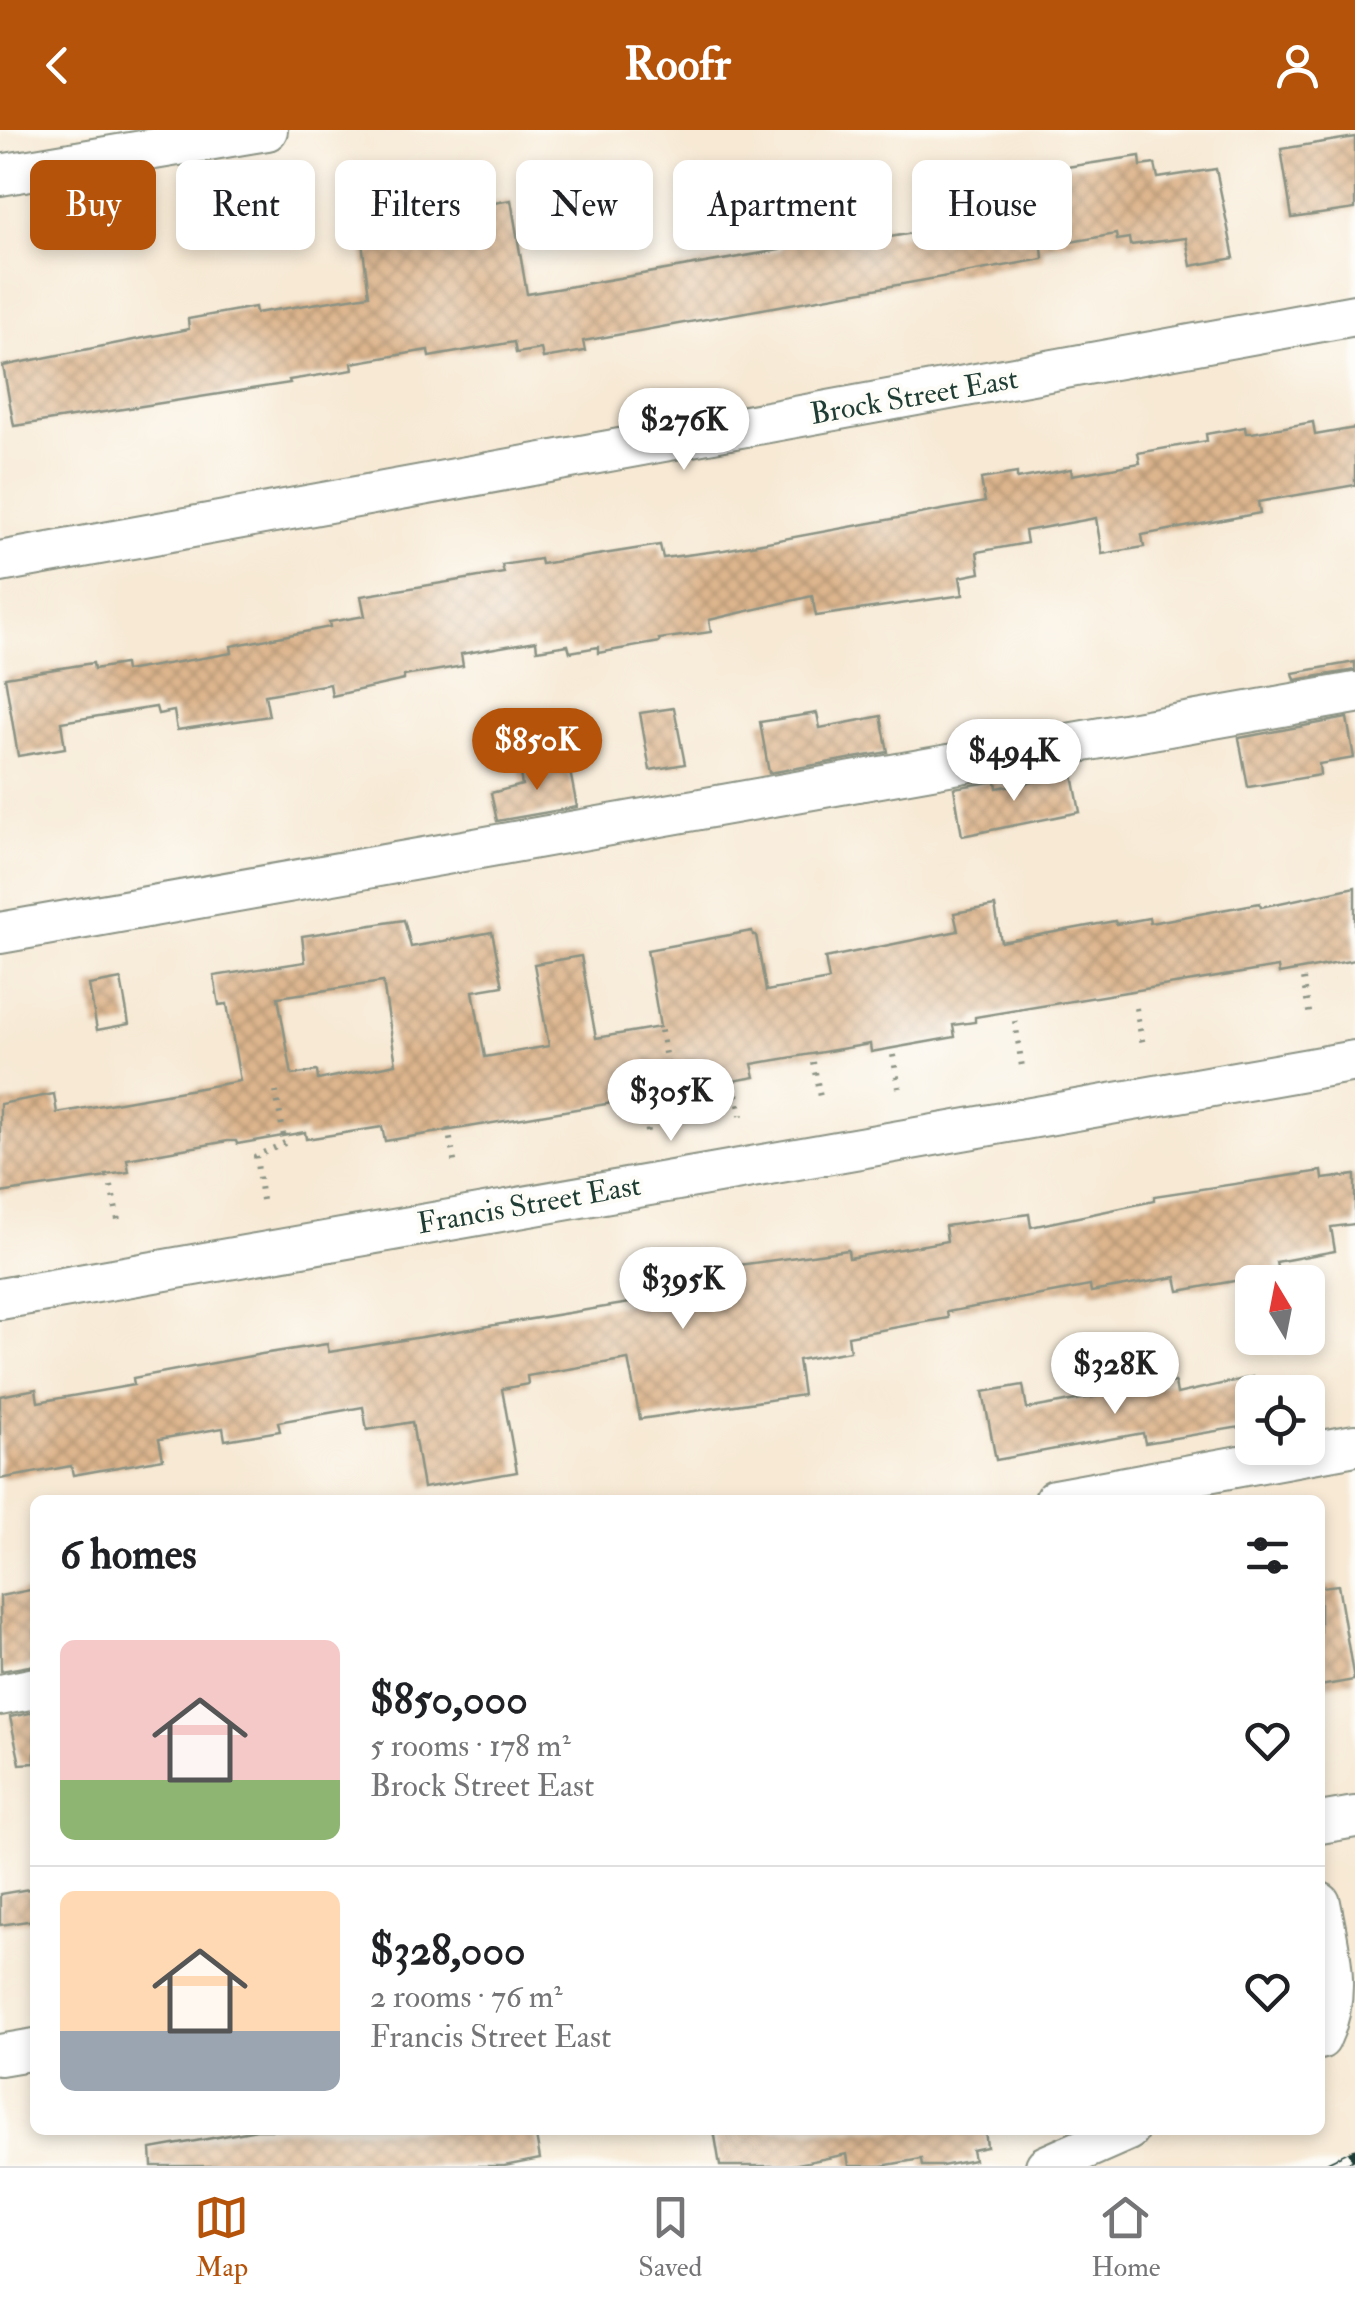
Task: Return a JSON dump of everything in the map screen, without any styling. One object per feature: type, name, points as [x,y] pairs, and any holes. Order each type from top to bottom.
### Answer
[{"type":"street","points":[[0,175],[267,130]]},
{"type":"street","name":"Brock Street East","points":[[0,562],[1355,315]]},
{"type":"street","points":[[0,933],[1355,693]]},
{"type":"street","name":"Francis Street East","points":[[0,1299],[1355,1061]]},
{"type":"street","points":[[1082,1495],[1355,1445]]},
{"type":"street","points":[[0,1694],[30,1689]]},
{"type":"street","points":[[1325,1822],[1355,1817]]},
{"type":"street","points":[[1325,1929],[1335,1982],[1325,2028]]},
{"type":"street","points":[[0,2055],[30,2050]]},
{"type":"street","points":[[1046,2166],[1117,2135]]},
{"type":"path","points":[[1303,979],[1310,1016]]},
{"type":"path","points":[[1136,1008],[1143,1045]]},
{"type":"path","points":[[1015,1021],[1022,1066]]},
{"type":"path","points":[[647,1132],[644,1112],[672,1094],[660,1025]]},
{"type":"path","points":[[893,1055],[899,1088]]},
{"type":"path","points":[[813,1062],[821,1102]]},
{"type":"path","points":[[262,1200],[256,1156],[284,1143],[276,1092]]},
{"type":"path","points":[[737,1094],[741,1116]]},
{"type":"path","points":[[448,1128],[456,1166]]},
{"type":"path","points":[[111,1186],[119,1225]]},
{"type":"building","points":[[1355,137],[1355,209],[1292,218],[1281,149]]},
{"type":"building","points":[[1140,156],[1141,166],[1155,164],[1158,178],[1216,169],[1234,258],[1191,266],[1186,238],[1130,245],[1129,238],[1117,240],[1116,234],[1072,242],[1072,166]]},
{"type":"building","points":[[511,200],[516,250],[520,250],[527,294],[780,250],[892,250],[892,237],[912,233],[912,250],[1042,250],[1043,259],[583,341],[585,351],[543,358],[541,349],[516,353],[514,342],[429,357],[428,350],[352,363],[353,370],[289,380],[290,383],[14,426],[3,366],[189,329],[188,319],[255,307],[256,313],[369,295],[363,250],[496,250],[496,203]]},
{"type":"building","points":[[1313,422],[1315,435],[1355,428],[1355,485],[1258,502],[1260,513],[1142,535],[1144,547],[1102,554],[1096,518],[1025,531],[1027,543],[977,552],[980,573],[960,577],[963,595],[816,616],[812,596],[709,620],[711,632],[598,653],[598,647],[570,652],[568,645],[537,650],[536,641],[461,654],[463,666],[404,676],[404,680],[332,696],[330,684],[265,695],[269,716],[177,730],[174,711],[158,714],[156,707],[61,722],[65,748],[18,756],[5,677],[93,663],[94,669],[124,664],[125,671],[232,653],[231,646],[330,627],[329,622],[365,616],[361,596],[504,573],[502,565],[540,559],[541,564],[660,545],[663,558],[724,550],[985,502],[981,479],[1017,473],[1017,479],[1071,469],[1072,475],[1140,463],[1138,453],[1207,441],[1206,434],[1245,427],[1246,433],[1252,433]]},
{"type":"building","points":[[1355,662],[1355,670],[1295,680],[1293,673]]},
{"type":"building","points":[[674,708],[685,764],[650,770],[640,713]]},
{"type":"building","points":[[817,713],[820,728],[881,716],[888,752],[769,773],[760,722]]},
{"type":"building","points":[[1347,718],[1354,758],[1319,764],[1320,775],[1248,787],[1239,738]]},
{"type":"building","points":[[568,761],[577,807],[497,821],[491,793],[522,785],[519,769]]},
{"type":"building","points":[[1073,775],[1080,812],[962,836],[954,788],[996,781],[997,788]]},
{"type":"building","points":[[1355,887],[1355,960],[1279,974],[1278,967],[975,1017],[975,1022],[953,1025],[955,1037],[871,1052],[870,1044],[752,1064],[755,1077],[618,1102],[385,1141],[382,1127],[306,1139],[305,1132],[237,1144],[228,1141],[127,1159],[129,1172],[0,1193],[0,1104],[54,1094],[57,1113],[240,1081],[227,1004],[219,1005],[214,976],[305,962],[302,936],[404,920],[411,947],[492,932],[503,986],[473,991],[485,1057],[549,1046],[534,964],[581,956],[596,1038],[660,1027],[647,950],[752,931],[766,991],[829,980],[825,958],[958,931],[954,913],[995,906],[1001,942],[1115,921],[1116,924],[1149,918],[1150,923],[1260,903],[1261,907]],"holes":[[[383,982],[396,1064],[318,1080],[317,1071],[292,1075],[278,997]]]},
{"type":"building","points":[[121,979],[129,1024],[97,1030],[89,985]]},
{"type":"building","points":[[1322,1171],[1323,1179],[1355,1175],[1355,1224],[1331,1227],[1335,1251],[1276,1262],[1277,1265],[1235,1265],[1235,1281],[1179,1291],[1176,1277],[1091,1292],[1090,1286],[947,1312],[948,1318],[848,1336],[850,1351],[798,1360],[803,1395],[640,1419],[628,1359],[527,1376],[528,1384],[502,1389],[517,1472],[423,1488],[412,1422],[367,1430],[363,1407],[278,1422],[280,1431],[225,1440],[223,1428],[159,1439],[163,1459],[73,1475],[71,1466],[0,1479],[0,1396],[36,1389],[38,1402],[134,1385],[133,1378],[262,1354],[327,1344],[329,1352],[642,1301],[640,1290],[662,1286],[660,1278],[688,1272],[848,1250],[849,1258],[947,1241],[945,1226],[1029,1214],[1031,1227],[1154,1201],[1154,1196]]},
{"type":"building","points":[[1235,1381],[1235,1428],[1145,1443],[1143,1433],[996,1460],[983,1392],[1023,1385],[1027,1409],[1175,1382],[1177,1394]]},
{"type":"building","points":[[1338,1585],[1354,1680],[1325,1685],[1325,1586]]},
{"type":"building","points":[[30,1590],[30,1666],[1,1671],[0,1596]]},
{"type":"building","points":[[30,1713],[30,1763],[20,1764],[10,1717]]},
{"type":"building","points":[[30,1889],[30,1921],[0,1925],[0,1894]]},
{"type":"building","points":[[229,2135],[536,2135],[540,2159],[504,2166],[152,2166],[151,2149]]},
{"type":"building","points":[[715,2135],[986,2135],[987,2147],[972,2150],[974,2160],[942,2166],[922,2166],[921,2159],[881,2166],[849,2166],[847,2154],[788,2166],[720,2166]]},
{"type":"railway","points":[[1330,2166],[1355,2154]]}]
